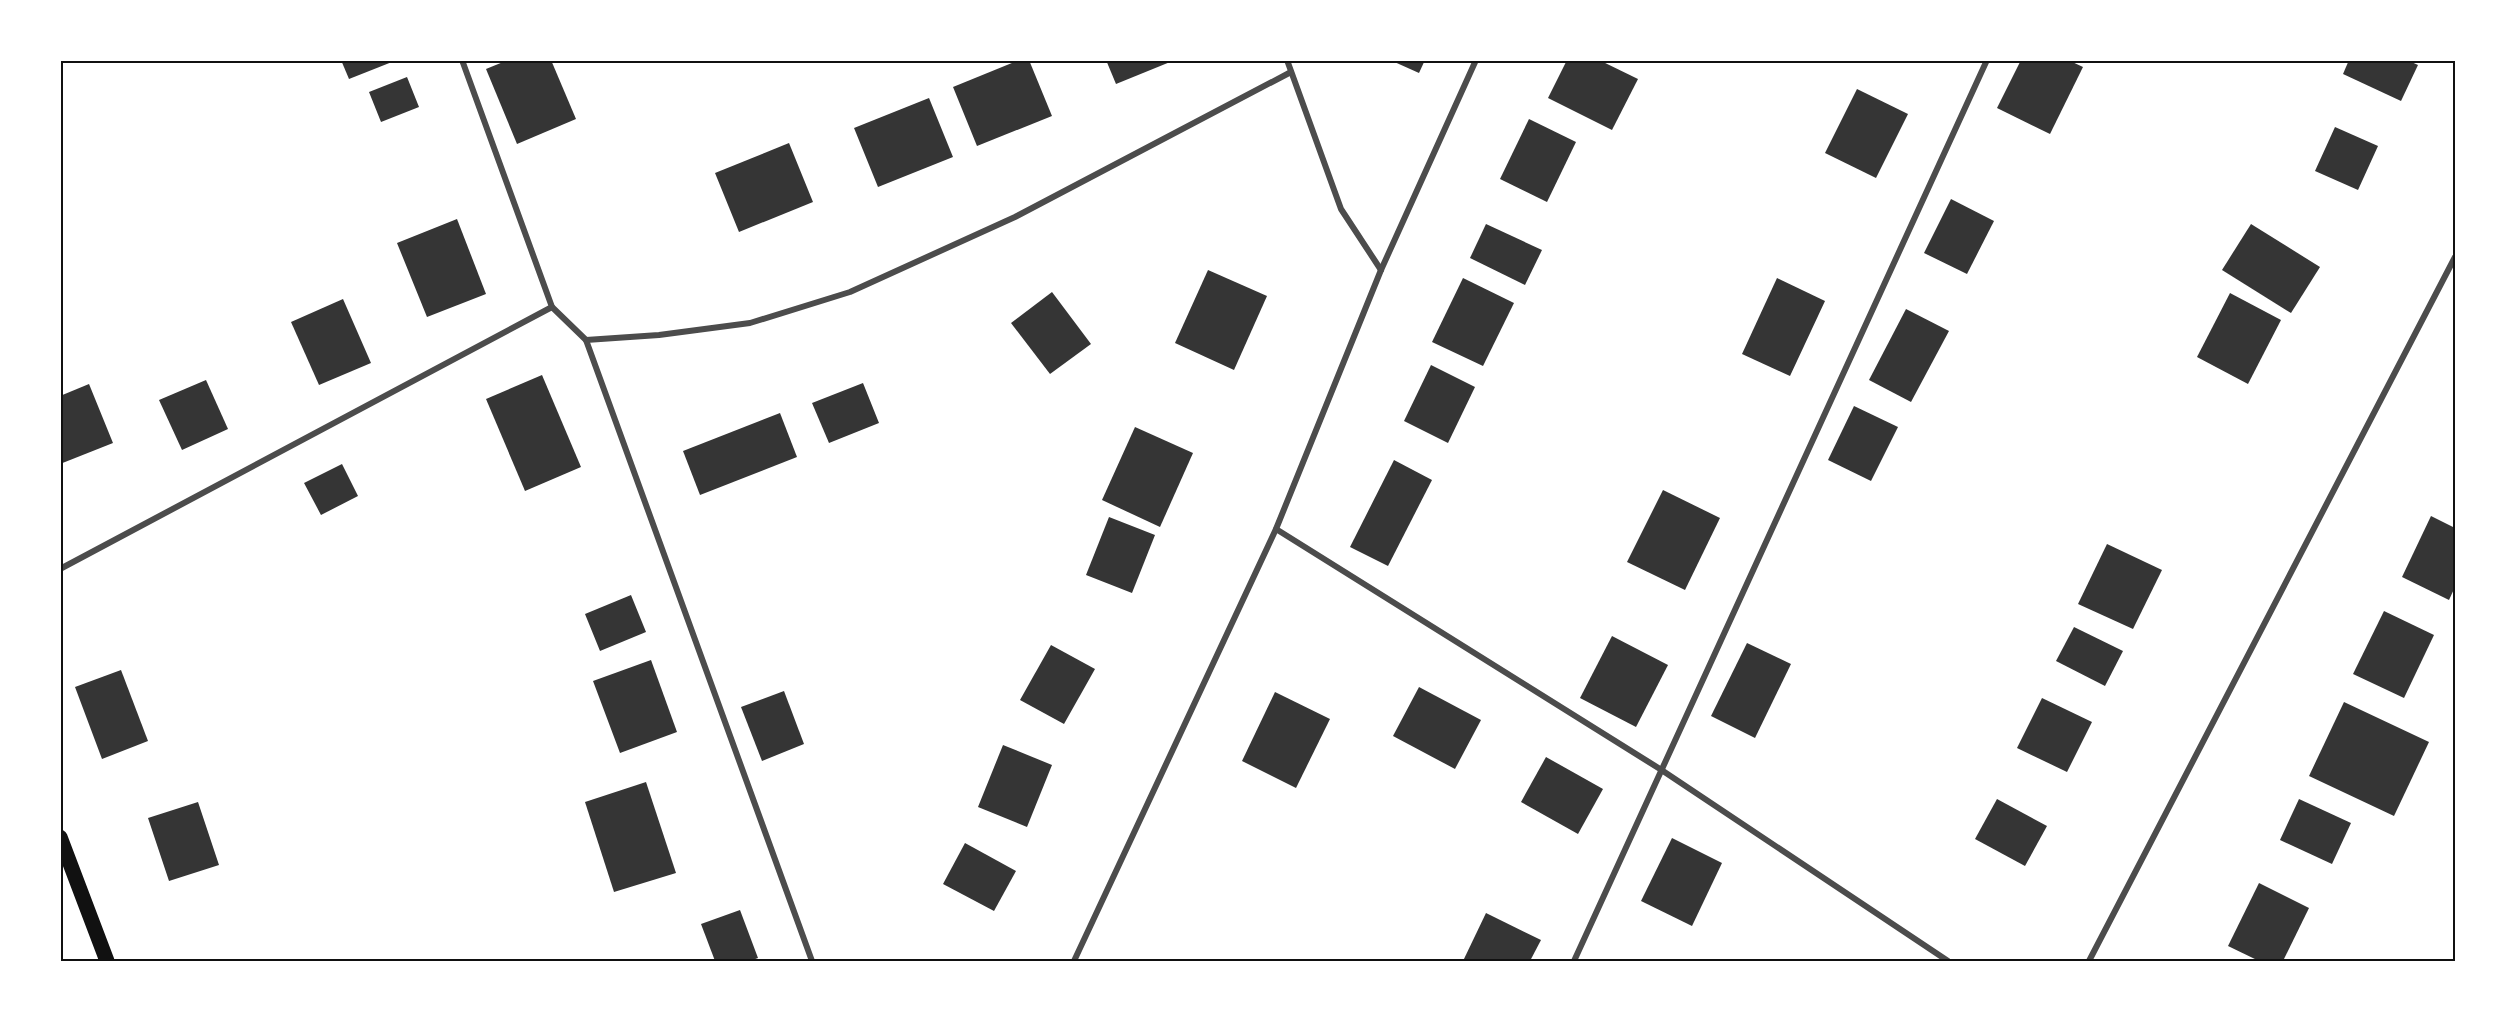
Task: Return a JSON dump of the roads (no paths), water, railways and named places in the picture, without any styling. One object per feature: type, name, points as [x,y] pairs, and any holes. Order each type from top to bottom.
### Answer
[{"type":"main road","points":[[60,837],[107,961]]},
{"type":"street","points":[[462,60],[552,307],[586,340],[812,961]]},
{"type":"street","points":[[1287,60],[1341,209],[1381,270]]},
{"type":"street","points":[[1074,961],[1276,529],[1381,270],[1476,60]]},
{"type":"street","points":[[1574,961],[1987,60]]},
{"type":"street","points":[[586,340],[659,335],[750,323],[850,292],[1016,218],[1291,72]]},
{"type":"street","points":[[2089,961],[2455,257]]},
{"type":"street","points":[[60,568],[552,307]]},
{"type":"street","points":[[1276,529],[1660,770],[1948,961]]}]
